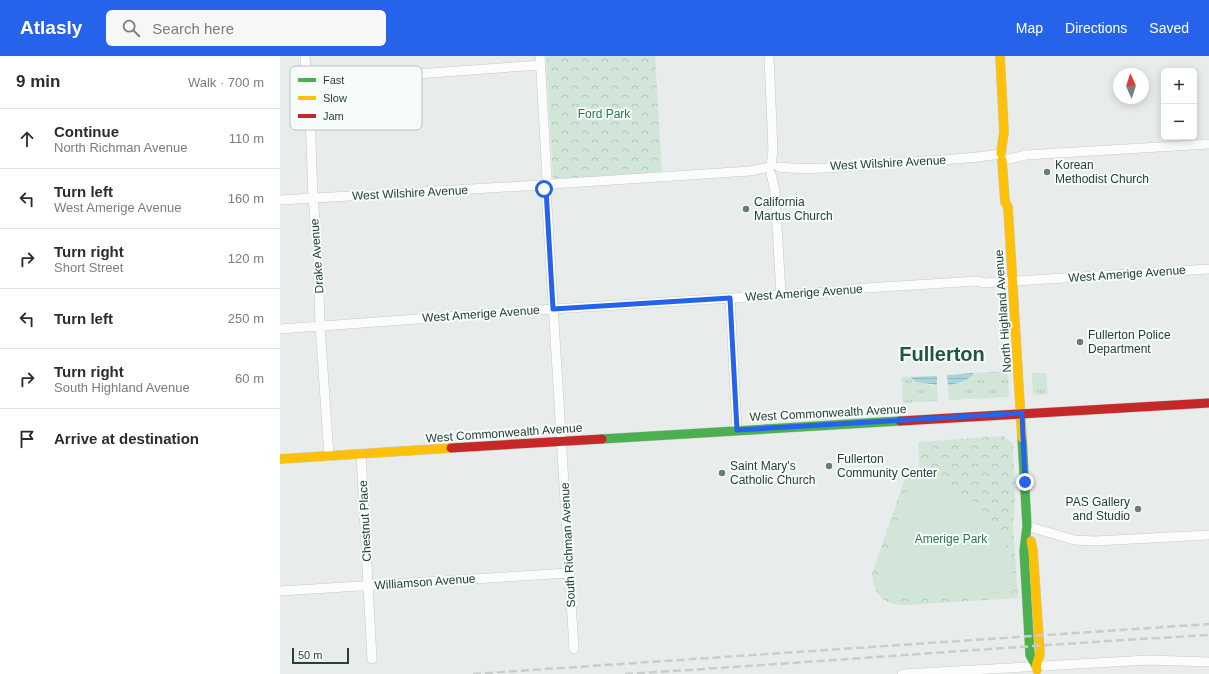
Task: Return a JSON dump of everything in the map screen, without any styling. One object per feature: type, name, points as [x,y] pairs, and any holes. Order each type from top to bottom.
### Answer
[{"type":"main road","name":"North Highland Avenue","points":[[1000,56],[1005,156],[1011,202],[1008,207],[1022,413],[1027,526],[1033,551],[1040,654],[1037,670]]},
{"type":"main road","name":"West Commonwealth Avenue","points":[[280,459],[1209,402]]},
{"type":"street","name":"Drake Avenue","points":[[305,56],[306,66]]},
{"type":"street","points":[[769,56],[781,295]]},
{"type":"street","points":[[422,71],[540,60]]},
{"type":"street","name":"South Richman Avenue","points":[[540,60],[553,309],[574,649]]},
{"type":"street","name":"Drake Avenue","points":[[309,130],[312,198],[318,255],[320,326],[329,456]]},
{"type":"street","name":"West Wilshire Avenue","points":[[280,200],[1209,144]]},
{"type":"street","name":"West Amerige Avenue","points":[[280,328],[844,291],[857,288],[978,281],[983,283],[1209,269]]},
{"type":"street","points":[[730,298],[737,430]]},
{"type":"street","name":"Chestnut Place","points":[[361,454],[372,659]]},
{"type":"street","points":[[1027,526],[1074,540],[1095,541],[1209,535]]},
{"type":"street","name":"Williamson Avenue","points":[[280,591],[569,573]]},
{"type":"street","points":[[902,674],[1037,670],[1148,660],[1209,662]]},
{"type":"green space","name":"Ford Park","points":[[546,56],[655,56],[662,172],[553,179]]},
{"type":"green space","points":[[1008,371],[1009,397],[949,400],[948,385],[964,381],[973,375],[973,373]]},
{"type":"green space","points":[[1032,373],[1046,373],[1048,394],[1033,395]]},
{"type":"green space","points":[[901,377],[910,377],[911,379],[933,386],[937,385],[938,401],[903,403]]},
{"type":"green space","name":"Amerige Park","points":[[1003,436],[1013,444],[1015,495],[1013,524],[1018,598],[906,605],[898,605],[886,601],[875,588],[872,574],[906,475],[920,474],[918,442]]},
{"type":"green space","points":[[913,476],[934,480],[950,487],[963,494],[984,513],[1001,536],[1007,549],[1012,569],[1013,591],[908,598],[894,595],[885,589],[882,585],[881,579],[882,565]]},
{"type":"water","points":[[973,373],[973,375],[964,381],[948,385],[947,375]]},
{"type":"water","points":[[937,376],[937,385],[916,382],[910,377]]},
{"type":"railway","points":[[473,674],[1209,624]]},
{"type":"railway","points":[[625,674],[1209,635]]},
{"type":"traffic: fast","points":[[602,439],[900,421]]},
{"type":"traffic: fast","points":[[1022,438],[1027,526],[1024,551],[1030,655],[1036,666]]},
{"type":"traffic: slow","points":[[1000,56],[1004,132],[1001,153]]},
{"type":"traffic: slow","points":[[1002,160],[1005,202],[1008,207],[1022,438]]},
{"type":"traffic: slow","points":[[280,459],[451,448]]},
{"type":"traffic: slow","points":[[1031,541],[1040,654],[1036,666],[1037,670]]},
{"type":"traffic: jam","points":[[900,421],[1209,403]]},
{"type":"traffic: jam","points":[[451,448],[602,439]]},
{"type":"place","name":"Korean Methodist Church","points":[[1047,172]]},
{"type":"place","name":"California Martus Church","points":[[746,209]]},
{"type":"place","name":"Fullerton Police Department","points":[[1080,342]]},
{"type":"place","name":"Fullerton Community Center","points":[[829,466]]},
{"type":"place","name":"Saint Mary's Catholic Church","points":[[722,473]]},
{"type":"place","name":"PAS Gallery and Studio","points":[[1138,509]]},
{"type":"district","name":"Fullerton","points":[[942,354]]},
{"type":"route","points":[[544,189],[546,189],[550,233],[553,309],[730,298],[737,430],[1022,413],[1025,482]]}]
